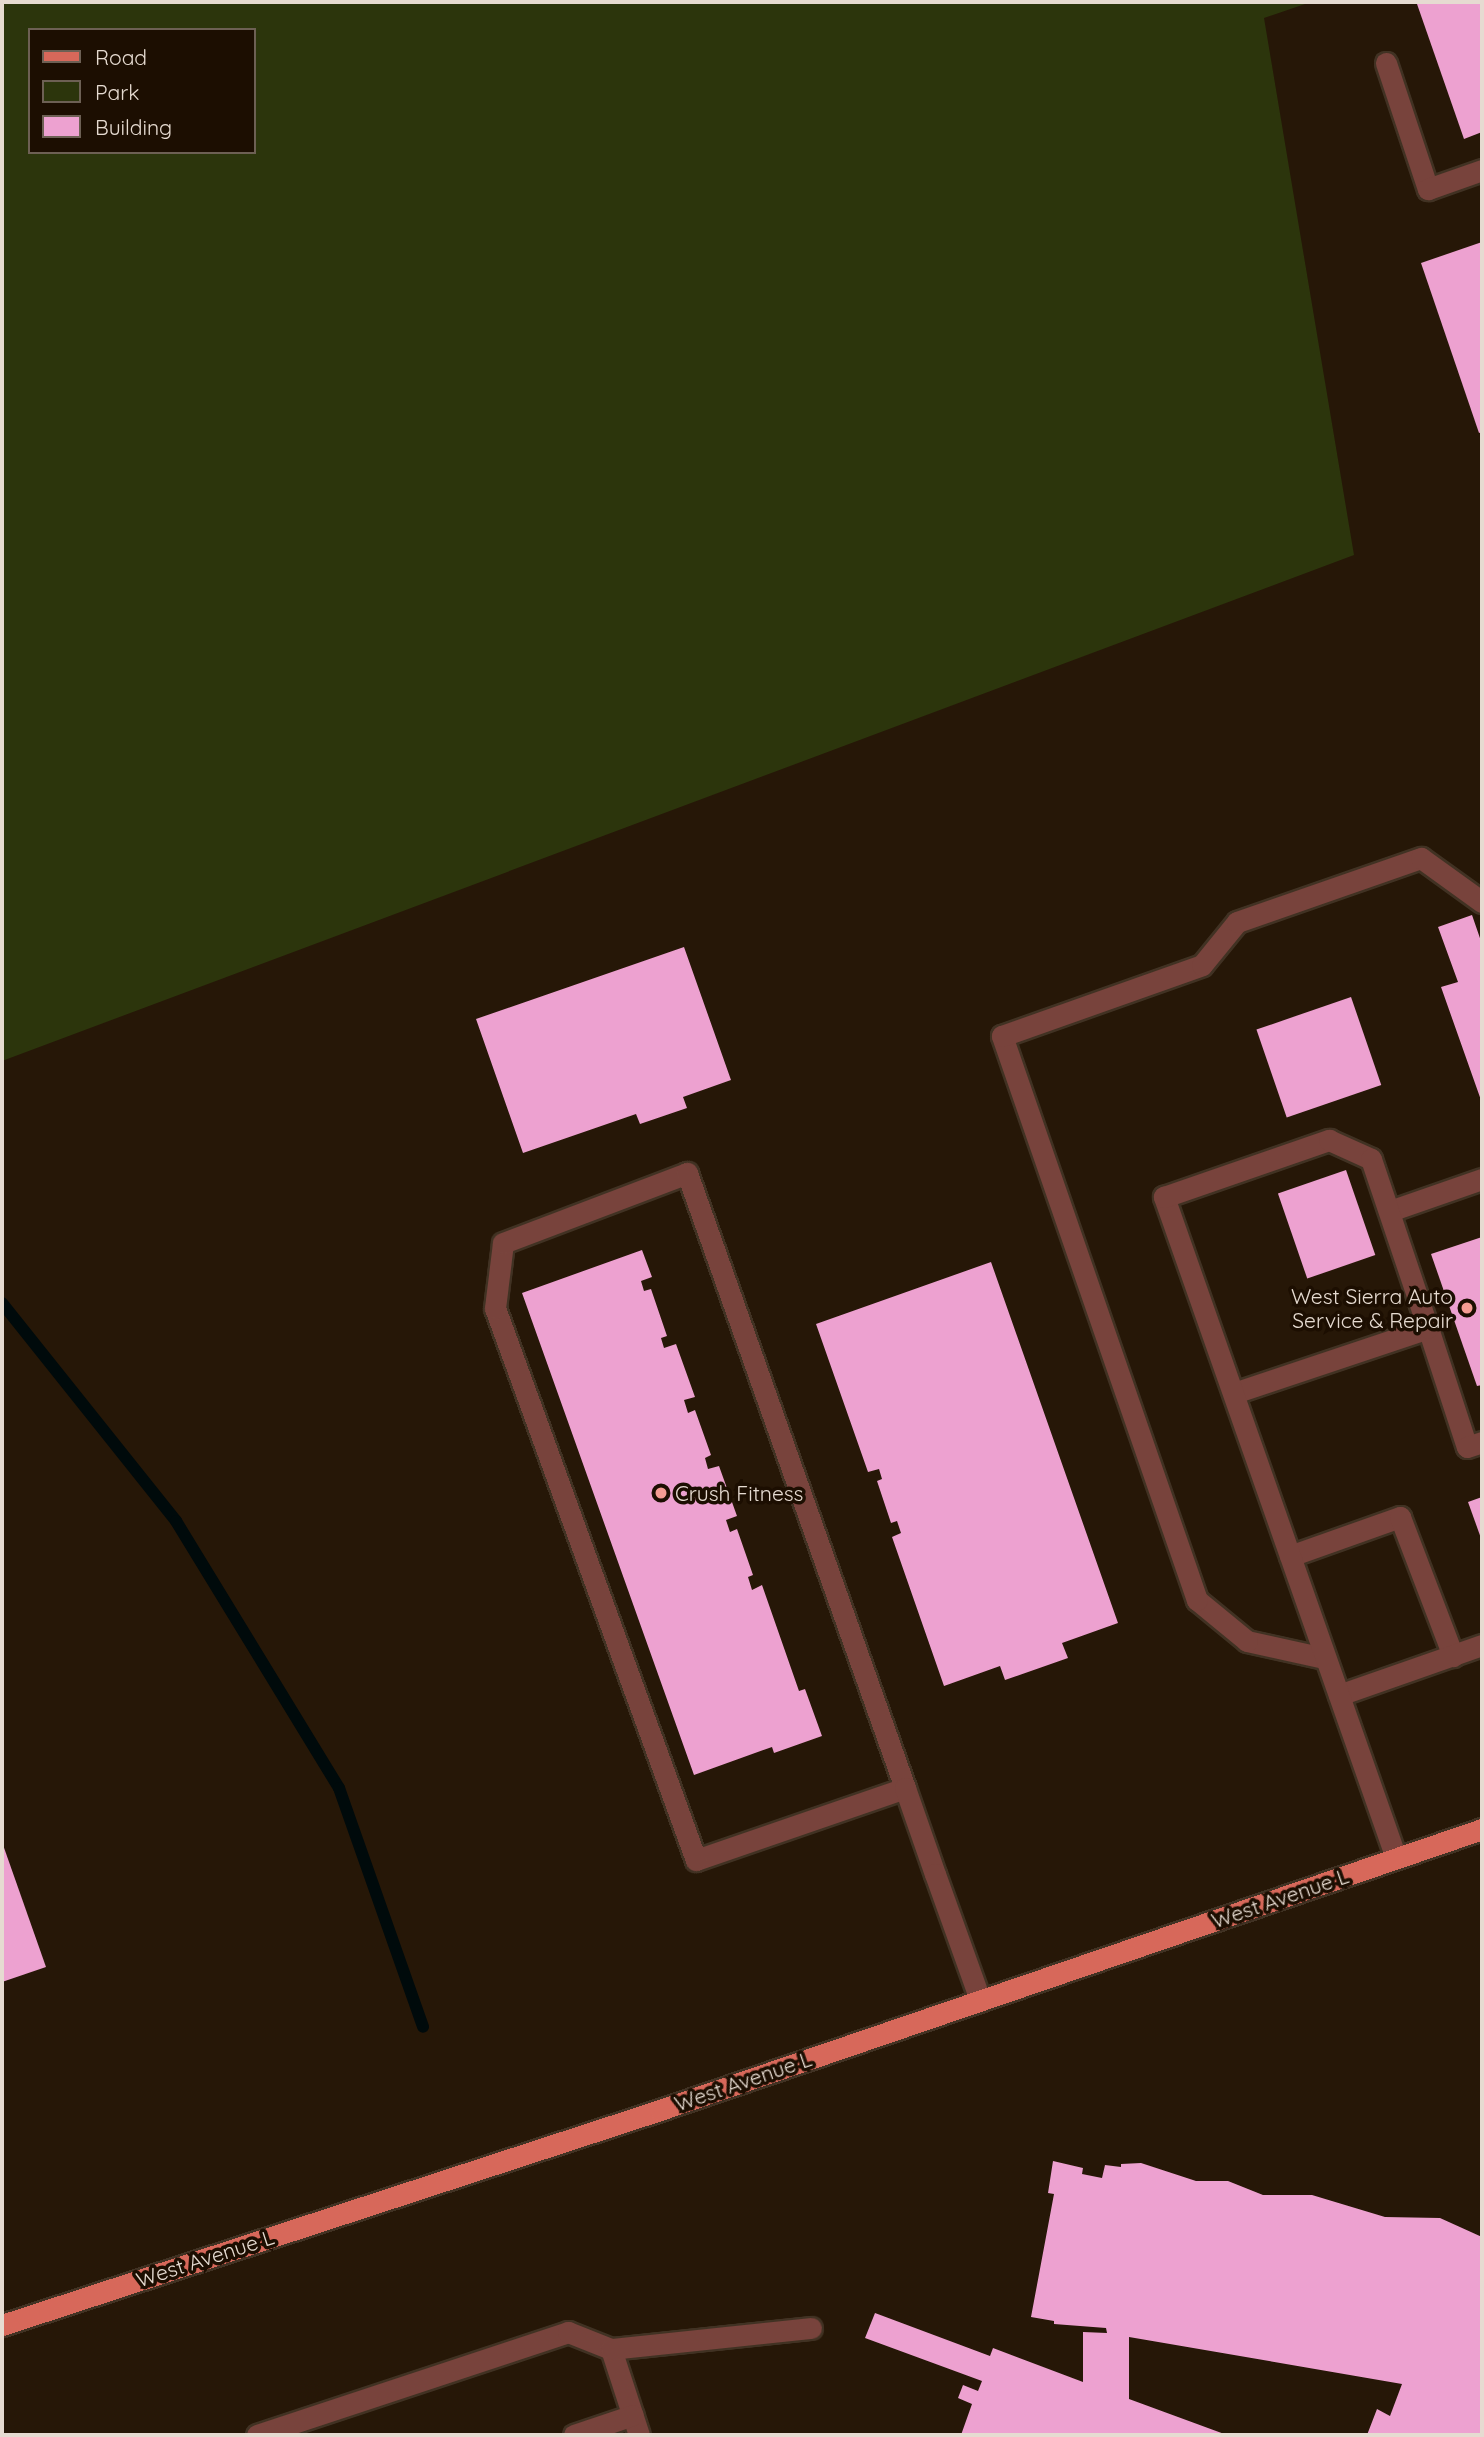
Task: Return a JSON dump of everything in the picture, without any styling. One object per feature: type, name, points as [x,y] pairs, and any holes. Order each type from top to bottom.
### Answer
[{"type":"main road","name":"West Avenue L","points":[[2,2325],[647,2114],[1482,1829]]},
{"type":"lane","points":[[1386,63],[1428,188],[1482,170]]},
{"type":"lane","points":[[1324,1658],[1247,1641],[1197,1600],[1002,1036],[1202,965],[1237,922],[1421,858],[1482,902]]},
{"type":"lane","points":[[1395,1858],[1164,1197],[1329,1140],[1371,1159],[1428,1328],[1475,1444]]},
{"type":"lane","points":[[905,1788],[696,1860],[495,1308],[503,1244],[687,1173],[905,1788],[980,2000]]},
{"type":"lane","points":[[1390,1210],[1482,1180]]},
{"type":"lane","points":[[1234,1393],[1428,1328]]},
{"type":"lane","points":[[1290,1556],[1400,1517],[1453,1656]]},
{"type":"lane","points":[[1339,1695],[1482,1645]]},
{"type":"lane","points":[[257,2435],[568,2332],[611,2349],[811,2328]]},
{"type":"lane","points":[[574,2435],[636,2425],[611,2349]]},
{"type":"green space","points":[[2,2],[1311,2],[1264,18],[1354,555],[2,1061]]},
{"type":"building","points":[[1482,2],[1482,132],[1464,139],[1417,4]]},
{"type":"building","points":[[1482,242],[1482,432],[1479,433],[1421,263]]},
{"type":"building","points":[[1472,915],[1482,944],[1482,1103],[1441,987],[1458,982],[1438,927]]},
{"type":"building","points":[[684,947],[731,1080],[683,1097],[687,1108],[640,1124],[636,1114],[523,1153],[476,1019]]},
{"type":"building","points":[[1351,997],[1381,1085],[1287,1117],[1256,1030]]},
{"type":"building","points":[[1346,1170],[1375,1255],[1307,1279],[1278,1193]]},
{"type":"building","points":[[1482,1237],[1482,1385],[1477,1386],[1431,1254]]},
{"type":"building","name":"Crush Fitness","points":[[642,1250],[652,1277],[641,1281],[644,1291],[651,1289],[667,1336],[661,1338],[664,1348],[676,1344],[695,1397],[684,1400],[688,1413],[695,1410],[711,1455],[705,1458],[708,1469],[719,1466],[737,1516],[726,1520],[730,1532],[737,1529],[753,1575],[748,1577],[752,1590],[762,1585],[799,1691],[805,1689],[822,1736],[774,1753],[772,1747],[694,1775],[522,1293]]},
{"type":"building","points":[[991,1262],[1118,1623],[1062,1643],[1068,1658],[1005,1680],[1000,1666],[944,1686],[892,1537],[901,1533],[897,1521],[891,1523],[877,1481],[882,1479],[879,1469],[868,1472],[816,1324]]},
{"type":"building","points":[[1482,1497],[1482,1541],[1468,1502]]},
{"type":"building","points":[[2,1842],[46,1967],[2,1982]]},
{"type":"building","points":[[1053,2161],[1083,2168],[1082,2174],[1102,2178],[1105,2165],[1121,2167],[1121,2164],[1141,2163],[1196,2181],[1228,2181],[1263,2195],[1312,2195],[1385,2217],[1440,2218],[1482,2237],[1482,2435],[1367,2435],[1377,2409],[1390,2416],[1402,2384],[1129,2337],[1129,2399],[1227,2435],[961,2435],[972,2404],[958,2398],[963,2385],[978,2391],[982,2381],[865,2338],[875,2313],[990,2356],[993,2348],[1083,2382],[1083,2332],[1107,2333],[1106,2328],[1054,2324],[1054,2321],[1031,2317],[1054,2194],[1048,2193]]},
{"type":"waterway","points":[[2,1303],[176,1521],[339,1788],[423,2027]]},
{"type":"place","name":"West Sierra Auto Service & Repair","points":[[1467,1308]]},
{"type":"place","name":"Crush Fitness","points":[[661,1493]]}]
